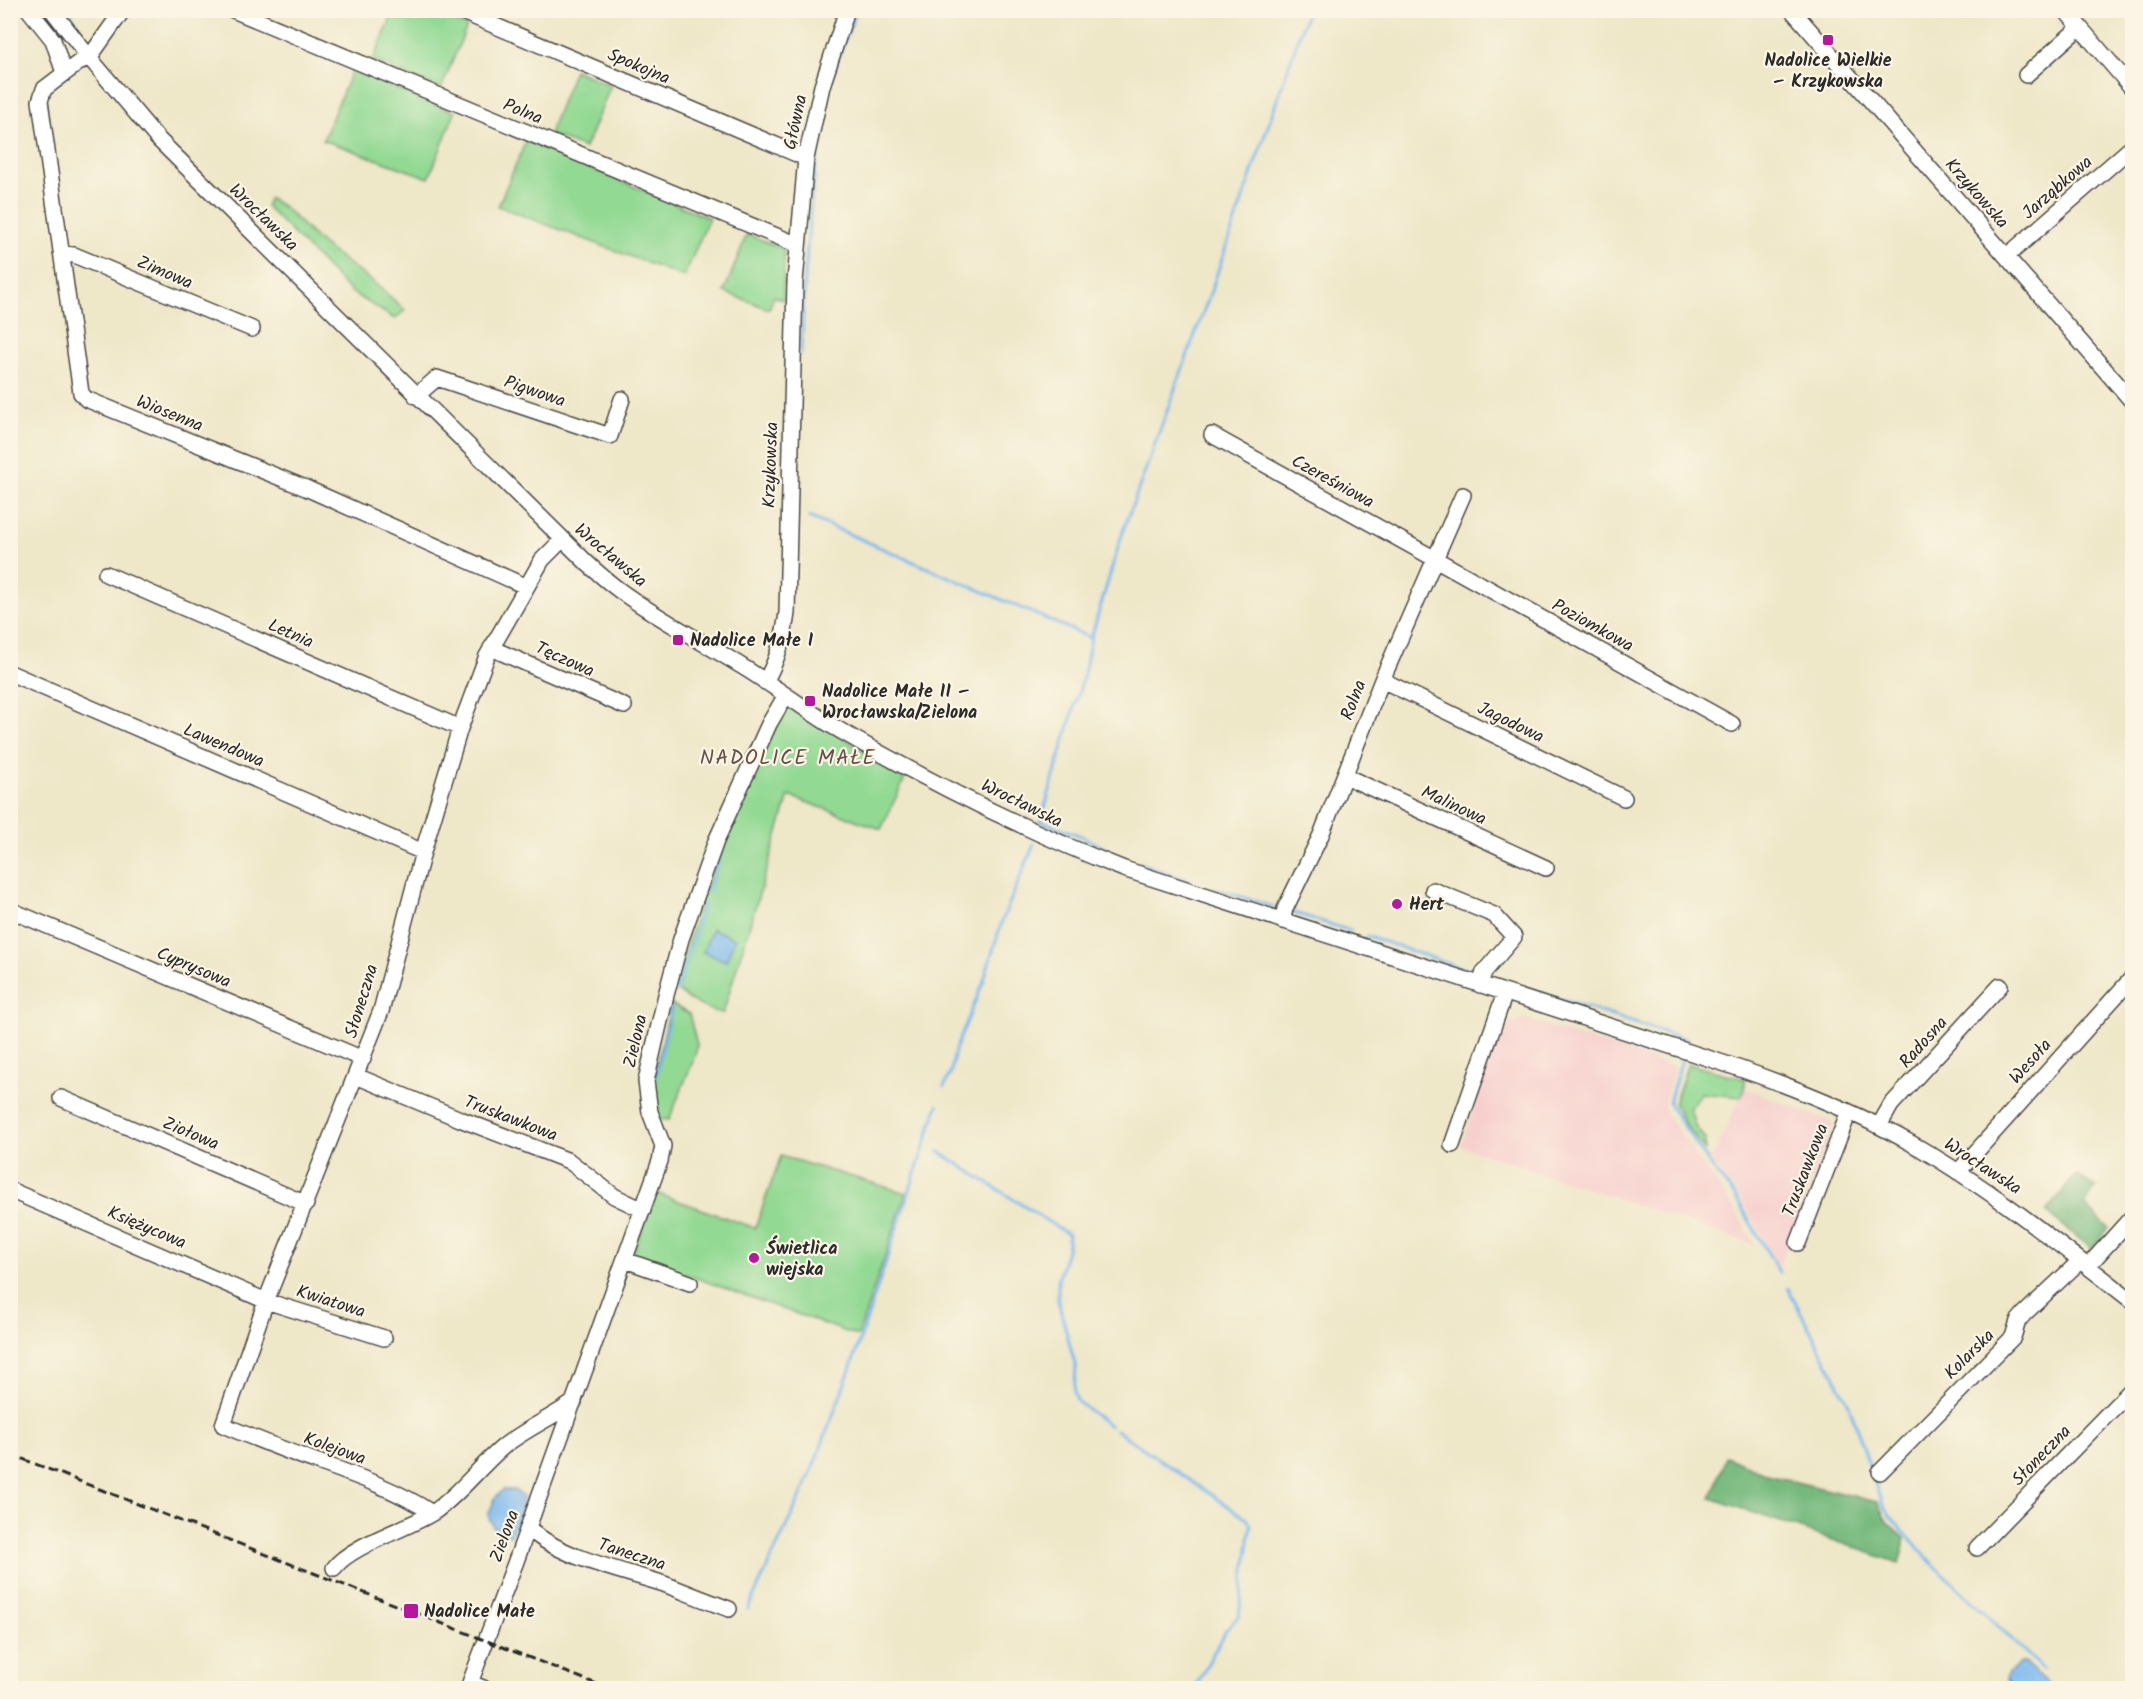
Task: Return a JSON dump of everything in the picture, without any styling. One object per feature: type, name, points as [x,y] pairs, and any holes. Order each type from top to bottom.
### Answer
[{"type":"street","points":[[29,10],[53,40],[64,73]]},
{"type":"street","name":"Wrocławska","points":[[52,10],[87,56],[157,138],[562,540],[618,590],[832,725],[906,767],[1043,835],[1160,882],[1729,1065],[1797,1089],[1849,1112],[1879,1126],[1958,1172],[2006,1205],[2133,1301]]},
{"type":"street","points":[[87,56],[99,46],[123,10]]},
{"type":"street","name":"Polna","points":[[233,10],[798,245]]},
{"type":"street","name":"Spokojna","points":[[458,10],[806,158]]},
{"type":"street","name":"Główna","points":[[798,245],[806,158],[822,86],[847,10]]},
{"type":"street","name":"Krzykowska","points":[[1792,10],[2133,401]]},
{"type":"street","points":[[2066,10],[2133,88]]},
{"type":"street","points":[[2026,75],[2080,27]]},
{"type":"street","name":"Wiosenna","points":[[87,56],[44,89],[40,101],[81,393],[86,399],[308,489],[525,586]]},
{"type":"street","name":"Jarząbkowa","points":[[2007,256],[2133,147]]},
{"type":"street","name":"Krzykowska","points":[[765,681],[773,668],[787,613],[795,282],[798,245]]},
{"type":"street","name":"Zimowa","points":[[63,254],[74,255],[252,329]]},
{"type":"street","name":"Pigwowa","points":[[416,396],[437,378],[610,436],[622,399]]},
{"type":"street","name":"Czereśniowa","points":[[1212,435],[1435,561]]},
{"type":"street","name":"Rolna","points":[[1286,922],[1286,909],[1321,835],[1382,680],[1463,495]]},
{"type":"street","points":[[525,586],[542,560],[562,540]]},
{"type":"street","name":"Poziomkowa","points":[[1435,561],[1732,724]]},
{"type":"street","name":"Letnia","points":[[106,573],[460,728]]},
{"type":"street","name":"Słoneczna","points":[[223,1425],[266,1301],[381,1011],[423,852],[460,728],[491,648],[525,586]]},
{"type":"street","name":"Tęczowa","points":[[491,648],[624,706]]},
{"type":"street","name":"Lawendowa","points":[[10,673],[423,852]]},
{"type":"street","name":"Jagodowa","points":[[1382,680],[1624,798]]},
{"type":"street","name":"Zielona","points":[[476,1686],[528,1527],[657,1174],[663,1146],[650,1112],[646,1081],[681,939],[716,841],[769,724],[786,695]]},
{"type":"street","name":"Malinowa","points":[[1345,776],[1546,868]]},
{"type":"street","points":[[1432,891],[1494,915],[1514,937],[1484,972],[1480,985]]},
{"type":"street","name":"Cyprysowa","points":[[10,910],[363,1059]]},
{"type":"street","name":"Wesoła","points":[[1958,1172],[2133,978]]},
{"type":"street","name":"Radosna","points":[[1879,1126],[1891,1105],[2000,986]]},
{"type":"street","points":[[1452,1145],[1505,993]]},
{"type":"street","name":"Truskawkowa","points":[[356,1076],[569,1161],[614,1196],[643,1210]]},
{"type":"street","name":"Ziołowa","points":[[61,1098],[306,1204]]},
{"type":"street","name":"Truskawkowa","points":[[1798,1243],[1849,1112]]},
{"type":"street","name":"Księżycowa","points":[[12,1191],[266,1301]]},
{"type":"street","name":"Kolarska","points":[[1880,1472],[2013,1337],[2018,1321],[2024,1314],[2084,1264],[2133,1217]]},
{"type":"street","points":[[625,1260],[690,1283]]},
{"type":"street","name":"Kwiatowa","points":[[266,1301],[384,1338]]},
{"type":"street","name":"Słoneczna","points":[[1977,1548],[2133,1389]]},
{"type":"street","points":[[334,1568],[346,1557],[432,1513],[502,1448],[574,1402]]},
{"type":"street","name":"Kolejowa","points":[[223,1425],[269,1445],[364,1479],[416,1502],[432,1513]]},
{"type":"street","name":"Taneczna","points":[[528,1527],[538,1538],[582,1558],[729,1609]]},
{"type":"shaded area","points":[[1523,1018],[1676,1067],[1664,1102],[1666,1114],[1733,1207],[1756,1245],[1461,1146],[1501,1027]]},
{"type":"shaded area","points":[[1745,1088],[1834,1123],[1779,1267],[1741,1199],[1711,1160]]},
{"type":"green space","points":[[394,11],[429,11],[467,26],[441,89],[373,60]]},
{"type":"green space","points":[[352,70],[455,112],[429,178],[323,140]]},
{"type":"green space","points":[[574,70],[611,85],[585,148],[549,134]]},
{"type":"green space","points":[[526,141],[709,218],[684,277],[498,206]]},
{"type":"green space","points":[[269,198],[284,207],[322,244],[377,285],[405,310],[395,319],[351,292],[266,206]]},
{"type":"green space","points":[[747,234],[784,249],[783,300],[774,296],[769,309],[724,292]]},
{"type":"green space","points":[[788,707],[793,707],[906,776],[881,829],[789,796],[723,1013],[718,1012],[689,1000],[674,986],[703,893],[735,809],[778,717]]},
{"type":"green space","points":[[671,1004],[689,1014],[697,1045],[695,1056],[669,1120],[658,1119],[651,1090]]},
{"type":"green space","points":[[1688,1064],[1745,1079],[1745,1088],[1741,1097],[1701,1093],[1690,1108],[1695,1126],[1705,1139],[1705,1150],[1685,1124],[1674,1104]]},
{"type":"green space","points":[[781,1156],[906,1193],[858,1336],[632,1255],[656,1193],[755,1228]]},
{"type":"green space","points":[[2076,1175],[2096,1187],[2084,1205],[2109,1228],[2092,1249],[2046,1212]]},
{"type":"green space","points":[[1726,1457],[1772,1476],[1877,1502],[1888,1523],[1906,1539],[1899,1563],[1711,1498]]},
{"type":"water","points":[[712,929],[735,938],[726,961],[703,952]]},
{"type":"water","points":[[503,1490],[515,1490],[523,1497],[522,1508],[511,1535],[496,1532],[488,1516],[495,1498]]},
{"type":"water","points":[[2020,1663],[2025,1663],[2052,1688],[2013,1688],[2006,1679],[2008,1673]]},
{"type":"waterway","points":[[68,10],[77,24]]},
{"type":"waterway","points":[[801,354],[809,221],[817,155],[834,69],[857,10]]},
{"type":"waterway","points":[[1115,853],[1079,835],[1041,821],[1123,531],[1211,291],[1308,10]]},
{"type":"waterway","points":[[809,517],[1091,638]]},
{"type":"waterway","points":[[726,840],[735,817]]},
{"type":"waterway","points":[[944,1087],[951,1071],[955,1050],[983,983],[1002,921],[1034,844]]},
{"type":"waterway","points":[[708,892],[723,849]]},
{"type":"waterway","points":[[1140,863],[1191,881]]},
{"type":"waterway","points":[[1214,888],[1274,907]]},
{"type":"waterway","points":[[677,991],[704,904]]},
{"type":"waterway","points":[[1295,913],[1351,931]]},
{"type":"waterway","points":[[1367,936],[1474,972]]},
{"type":"waterway","points":[[1492,977],[1688,1040]]},
{"type":"waterway","points":[[656,1077],[672,1008]]},
{"type":"waterway","points":[[1682,1059],[1669,1102],[1670,1106],[1735,1196],[1779,1272]]},
{"type":"waterway","points":[[748,1609],[809,1478],[850,1370],[938,1105]]},
{"type":"waterway","points":[[938,1151],[1069,1235],[1058,1280],[1058,1301],[1076,1368],[1074,1393],[1078,1402],[1110,1426]]},
{"type":"waterway","points":[[1788,1288],[1848,1402],[1882,1504],[1931,1562],[2043,1669]]},
{"type":"waterway","points":[[1116,1430],[1247,1519],[1251,1525],[1239,1616],[1225,1631],[1195,1688]]},
{"type":"railway","points":[[10,1454],[607,1688]]},
{"type":"place","name":"Nadolice Wielkie – Krzykowska","points":[[1828,40]]},
{"type":"place","name":"Nadolice Małe I","points":[[678,640]]},
{"type":"place","name":"Nadolice Małe II – Wrocławska/Zielona","points":[[810,701]]},
{"type":"place","name":"Hert","points":[[1397,904]]},
{"type":"place","name":"Świetlica wiejska","points":[[754,1258]]},
{"type":"place","name":"Nadolice Małe","points":[[411,1611]]},
{"type":"district","name":"NADOLICE MAŁE","points":[[788,757]]}]
